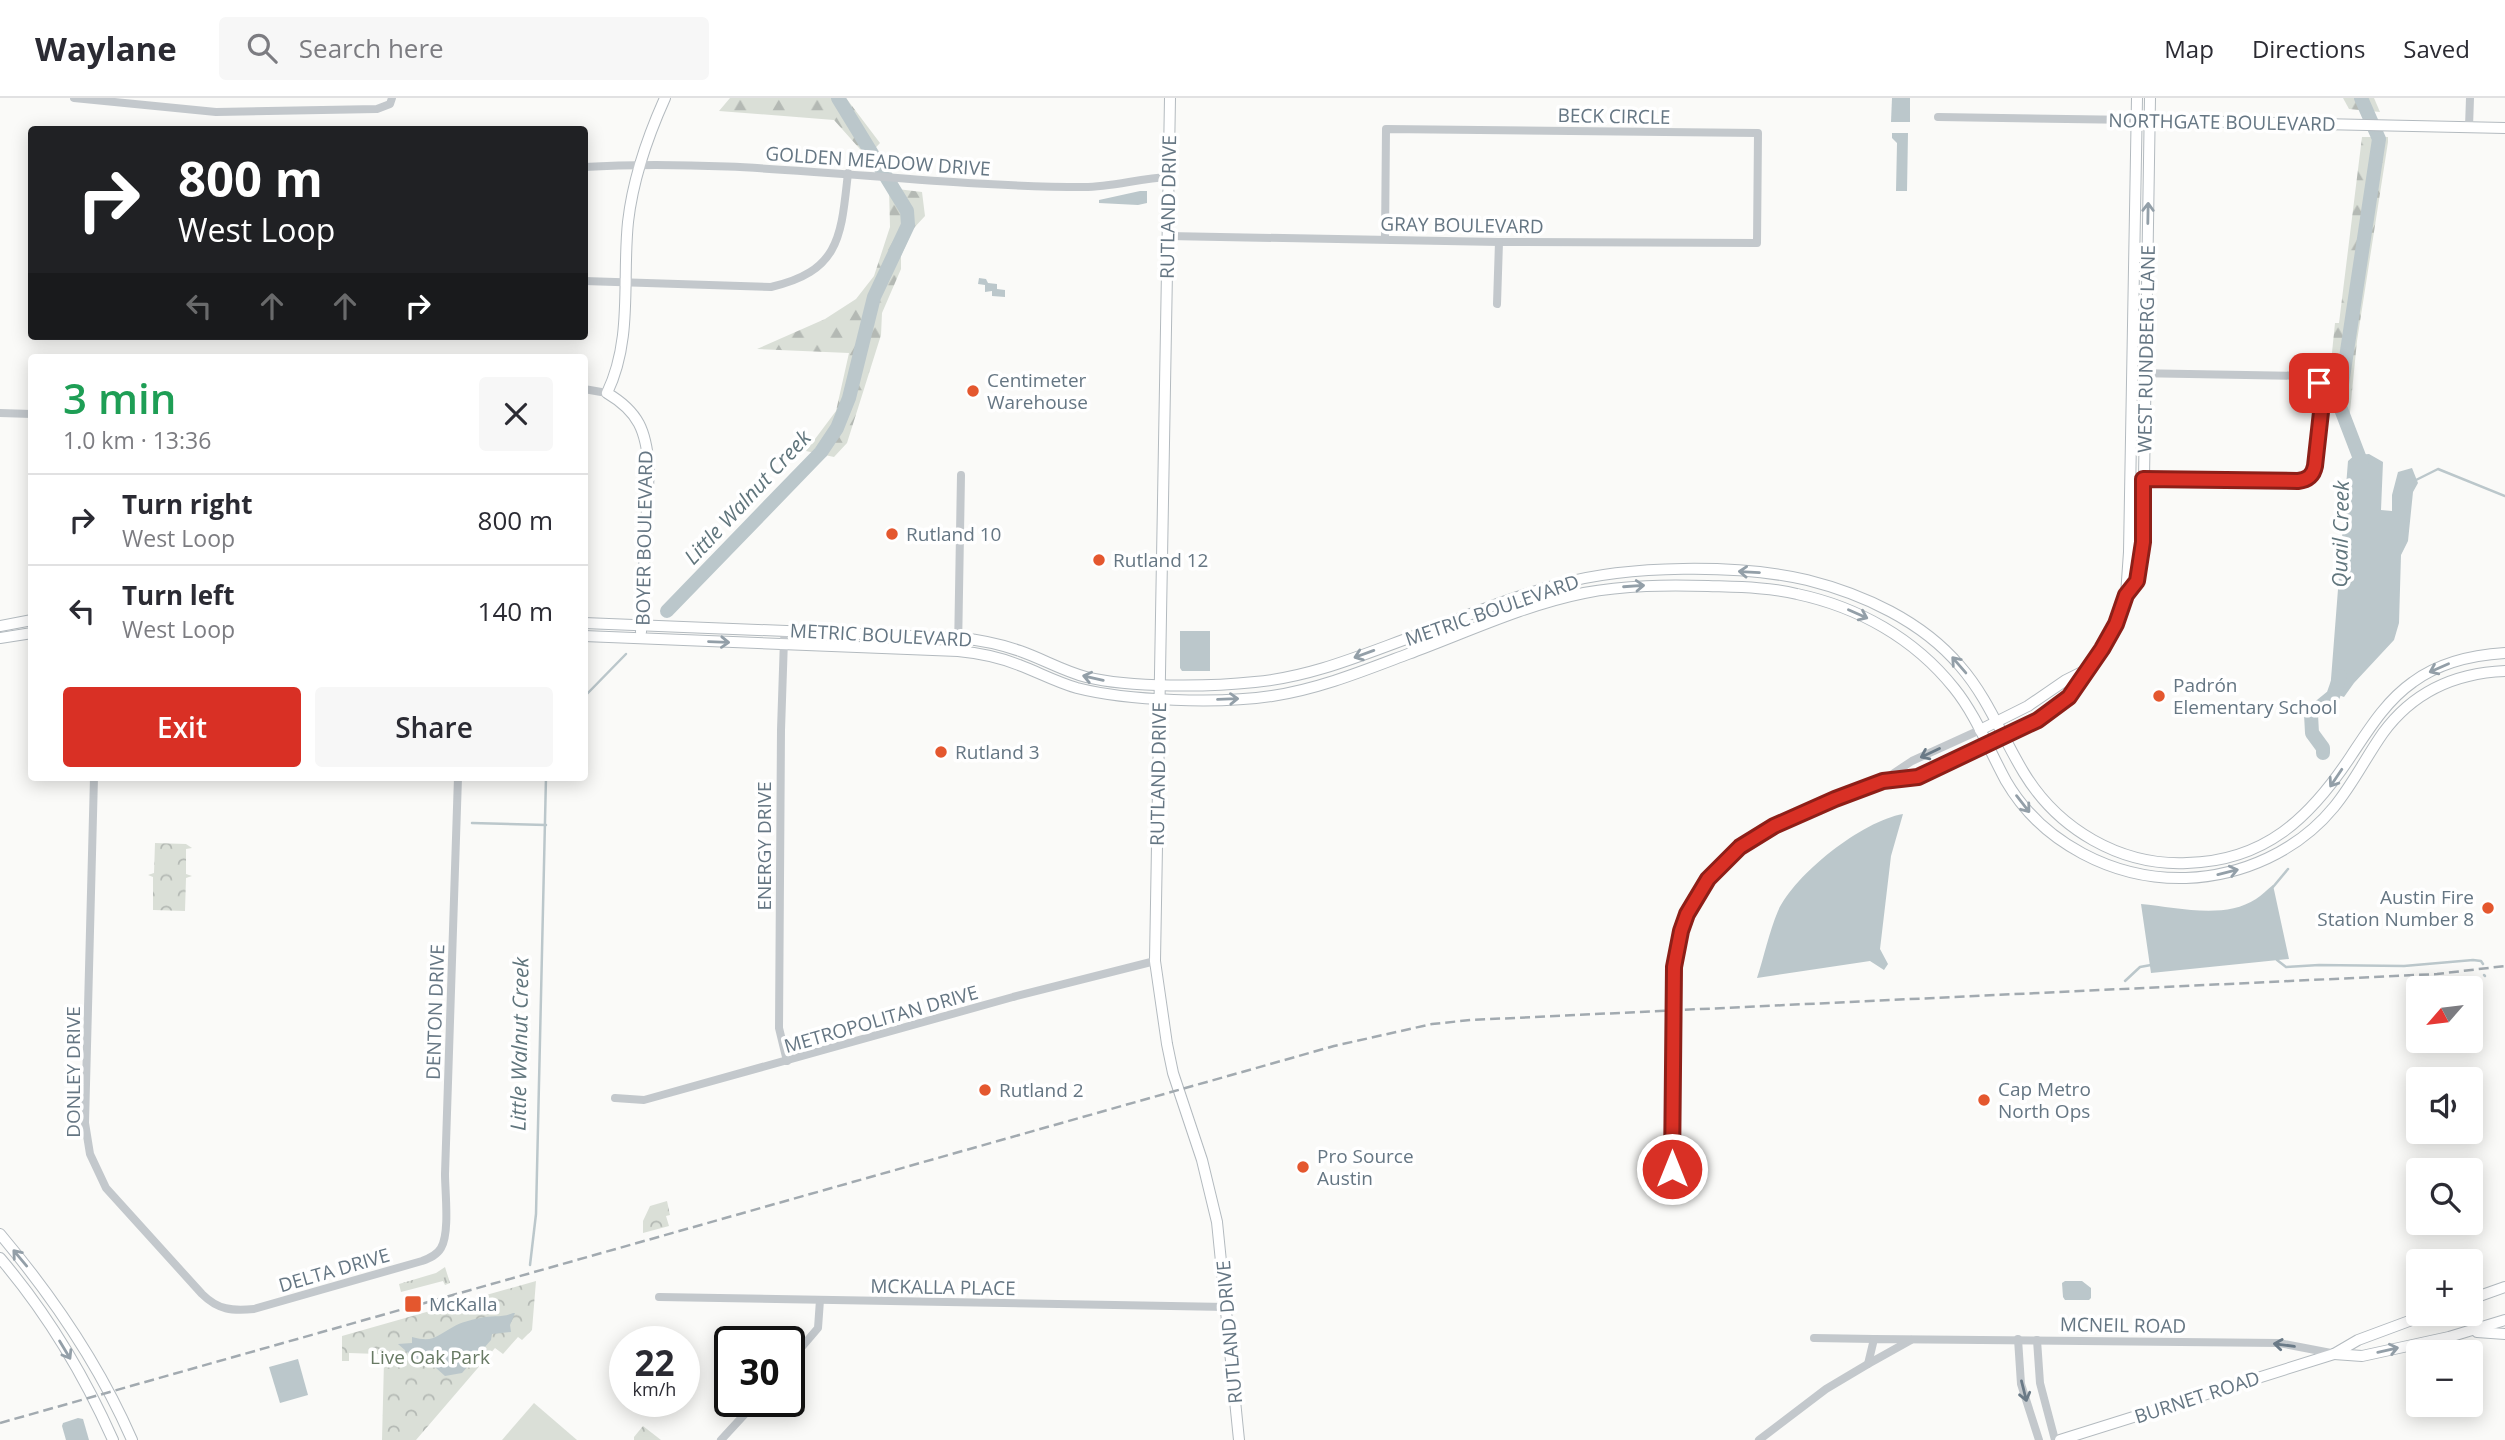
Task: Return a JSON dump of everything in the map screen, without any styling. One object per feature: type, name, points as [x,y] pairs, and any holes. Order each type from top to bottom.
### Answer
[{"type":"main road","points":[[607,393],[623,349],[628,222],[639,163],[665,98]]},
{"type":"main road","name":"RUTLAND DRIVE","points":[[1170,98],[1156,961],[1167,1044],[1214,1203],[1239,1440]]},
{"type":"main road","name":"WEST RUNDBERG LANE","points":[[1987,746],[2047,715],[2075,692],[2073,684],[2086,670],[2116,624],[2126,595],[2137,98]]},
{"type":"main road","name":"WEST RUNDBERG LANE","points":[[2126,595],[2137,581],[2143,520],[2150,98]]},
{"type":"main road","name":"NORTHGATE BOULEVARD","points":[[2136,120],[2505,128]]},
{"type":"main road","name":"BOYER BOULEVARD","points":[[607,393],[631,411],[641,425],[647,445],[649,467],[641,638]]},
{"type":"main road","points":[[2129,521],[2143,520]]},
{"type":"main road","name":"METRIC BOULEVARD","points":[[588,623],[960,638],[995,643],[1087,677],[1125,683],[1257,682],[1285,678],[1335,664],[1529,594],[1588,578],[1663,570],[1774,574],[1816,582],[1880,607],[1933,640],[1959,664],[1974,683],[2025,776],[2054,811],[2090,839],[2121,853],[2168,863],[2203,862],[2239,854],[2288,828],[2318,802],[2383,709],[2411,682],[2456,661],[2473,656],[2505,653]]},
{"type":"main road","points":[[1588,578],[1591,592]]},
{"type":"main road","points":[[1812,597],[1816,582]]},
{"type":"main road","name":"METRIC BOULEVARD","points":[[588,636],[958,651],[992,656],[1083,689],[1160,698],[1255,698],[1300,691],[1340,679],[1536,606],[1591,592],[1635,586],[1774,589],[1812,597],[1857,612],[1913,646],[1958,691],[2009,786],[2041,824],[2081,853],[2116,867],[2166,878],[2211,876],[2264,860],[2297,841],[2329,812],[2343,795],[2383,733],[2406,707],[2432,689],[2460,676],[2505,671]]},
{"type":"main road","points":[[0,626],[28,621]]},
{"type":"main road","points":[[0,638],[28,634]]},
{"type":"main road","points":[[886,648],[887,634]]},
{"type":"main road","points":[[992,656],[995,643]]},
{"type":"main road","points":[[1335,664],[1340,679]]},
{"type":"main road","name":"WEST RUNDBERG LANE","points":[[1980,730],[2028,706],[2086,670]]},
{"type":"main road","points":[[2318,802],[2329,812]]},
{"type":"main road","points":[[2288,828],[2297,841]]},
{"type":"main road","points":[[2116,867],[2121,853]]},
{"type":"main road","points":[[0,1234],[41,1282],[77,1336],[110,1392],[132,1440]]},
{"type":"main road","points":[[0,1258],[28,1293],[74,1365],[113,1440]]},
{"type":"main road","points":[[28,1293],[41,1282]]},
{"type":"main road","points":[[2483,1295],[2504,1287]]},
{"type":"main road","name":"BURNET ROAD","points":[[2334,1354],[2362,1356],[2467,1332],[2505,1320]]},
{"type":"main road","name":"BURNET ROAD","points":[[2058,1440],[2334,1354],[2358,1340],[2406,1322]]},
{"type":"main road","points":[[2467,1332],[2505,1334]]},
{"type":"street","points":[[74,98],[216,112],[377,109],[390,104],[392,98]]},
{"type":"street","points":[[2469,127],[2470,98]]},
{"type":"street","name":"NORTHGATE BOULEVARD","points":[[1938,117],[2136,120]]},
{"type":"street","name":"BECK CIRCLE","points":[[1385,240],[1386,129],[1758,133],[1756,243]]},
{"type":"street","name":"GOLDEN MEADOW DRIVE","points":[[588,167],[639,163],[848,173],[966,183],[1087,187],[1135,179],[1169,177]]},
{"type":"street","points":[[588,281],[771,287],[808,276],[823,264],[842,227],[848,173]]},
{"type":"street","name":"GRAY BOULEVARD","points":[[1168,236],[1756,243]]},
{"type":"street","points":[[1497,304],[1499,242]]},
{"type":"street","points":[[2132,373],[2309,376],[2319,383],[2323,394],[2315,466],[2307,479],[2143,479]]},
{"type":"street","name":"BOYER BOULEVARD","points":[[588,390],[607,393]]},
{"type":"street","points":[[0,413],[28,414]]},
{"type":"street","points":[[958,651],[961,475]]},
{"type":"street","name":"ENERGY DRIVE","points":[[784,630],[780,730],[779,1028],[787,1061]]},
{"type":"street","name":"WEST RUNDBERG LANE","points":[[1672,1169],[1674,967],[1681,931],[1696,898],[1723,862],[1759,834],[1835,799],[1883,781],[1912,761],[1980,730]]},
{"type":"street","name":"WEST RUNDBERG LANE","points":[[1883,781],[1918,777],[1987,746]]},
{"type":"street","name":"DONLEY DRIVE","points":[[94,781],[85,1123],[90,1154],[98,1174],[119,1204],[202,1294],[215,1306],[228,1311]]},
{"type":"street","name":"DENTON DRIVE","points":[[442,1247],[445,1236],[458,781]]},
{"type":"street","name":"METROPOLITAN DRIVE","points":[[614,1098],[644,1100],[1013,997],[1156,961]]},
{"type":"street","name":"DELTA DRIVE","points":[[228,1311],[254,1309],[422,1261],[433,1257],[442,1247]]},
{"type":"street","name":"MCKALLA PLACE","points":[[659,1297],[1227,1307]]},
{"type":"street","points":[[805,1343],[818,1328],[820,1300]]},
{"type":"street","name":"MCNEIL ROAD","points":[[1814,1338],[2279,1343],[2334,1354]]},
{"type":"street","points":[[1867,1364],[1874,1339]]},
{"type":"street","points":[[2018,1339],[2021,1384],[2039,1440]]},
{"type":"street","points":[[2036,1339],[2040,1383],[2058,1440]]},
{"type":"street","name":"MCNEIL ROAD","points":[[1759,1440],[1826,1389],[1911,1340]]},
{"type":"street","points":[[721,1440],[742,1417]]},
{"type":"green space","points":[[730,98],[846,98],[880,143],[867,157],[834,120],[719,111]]},
{"type":"green space","points":[[2343,98],[2374,98],[2380,112],[2349,109]]},
{"type":"green space","points":[[2362,137],[2388,137],[2388,142],[2357,341],[2349,422],[2328,392],[2335,323],[2339,323]]},
{"type":"green space","points":[[889,188],[922,192],[925,216],[913,229],[901,256],[901,269],[882,313],[881,335],[847,443],[834,457],[806,451],[836,411],[849,353],[757,349],[825,319],[856,299],[874,276],[890,227]]},
{"type":"green space","points":[[155,843],[186,844],[192,848],[186,849],[186,874],[192,876],[186,878],[185,911],[153,910],[153,877],[148,875],[154,873]]},
{"type":"green space","points":[[667,1201],[670,1215],[666,1216],[669,1226],[643,1233],[643,1221],[650,1206]]},
{"type":"green space","points":[[445,1267],[450,1283],[445,1285],[443,1281],[401,1292],[399,1284],[436,1273]]},
{"type":"green space","name":"Live Oak Park","points":[[536,1281],[532,1330],[522,1340],[518,1337],[503,1354],[495,1348],[416,1440],[382,1440],[384,1361],[378,1360],[378,1354],[349,1353],[349,1361],[342,1361],[342,1336]]},
{"type":"green space","points":[[534,1403],[577,1440],[502,1440]]},
{"type":"green space","points":[[643,1426],[661,1440],[634,1440]]},
{"type":"shaded area","points":[[1892,98],[1910,98],[1910,122],[1891,122]]},
{"type":"shaded area","points":[[1892,133],[1908,133],[1907,191],[1896,191],[1897,143],[1892,138]]},
{"type":"shaded area","points":[[1147,191],[1147,203],[1099,203],[1099,200]]},
{"type":"shaded area","points":[[979,278],[997,284],[997,289],[1005,290],[1005,297],[992,296],[992,291],[985,292],[985,285],[978,284]]},
{"type":"shaded area","points":[[2369,454],[2383,462],[2381,510],[2392,511],[2392,495],[2398,472],[2412,468],[2418,483],[2413,492],[2408,541],[2401,555],[2399,623],[2394,640],[2344,697],[2330,692],[2348,461],[2355,455]]},
{"type":"shaded area","points":[[1180,631],[1210,631],[1210,671],[1182,671]]},
{"type":"shaded area","points":[[1903,814],[1891,856],[1880,949],[1888,964],[1884,970],[1870,961],[1757,978],[1778,911],[1799,881],[1831,851],[1850,838],[1869,827]]},
{"type":"shaded area","points":[[2273,885],[2289,959],[2151,973],[2141,904],[2215,911],[2229,909],[2256,899]]},
{"type":"shaded area","points":[[2082,1281],[2091,1288],[2091,1298],[2065,1300],[2062,1283]]},
{"type":"shaded area","points":[[515,1313],[510,1325],[511,1332],[492,1334],[491,1340],[462,1373],[445,1376],[425,1358],[415,1359],[398,1344],[412,1343],[412,1337],[434,1338],[470,1320]]},
{"type":"shaded area","points":[[298,1359],[308,1395],[280,1403],[269,1367]]},
{"type":"shaded area","points":[[83,1419],[89,1440],[66,1440],[63,1423]]},
{"type":"waterway","name":"Little Walnut Creek","points":[[667,611],[821,452],[837,428],[849,398],[874,297],[908,225],[907,211],[838,98]]},
{"type":"waterway","name":"Quail Creek","points":[[2361,98],[2379,139],[2339,404],[2362,464],[2362,473]]},
{"type":"waterway","points":[[2414,481],[2438,469],[2505,496]]},
{"type":"waterway","name":"Little Walnut Creek","points":[[588,693],[626,654]]},
{"type":"waterway","name":"Quail Creek","points":[[2323,753],[2323,748],[2312,733],[2311,714],[2333,696],[2340,676]]},
{"type":"waterway","name":"Little Walnut Creek","points":[[530,1265],[536,1214],[546,781]]},
{"type":"waterway","name":"Little Walnut Creek","points":[[472,823],[546,825]]},
{"type":"waterway","name":"Quail Creek","points":[[2273,887],[2288,869]]},
{"type":"waterway","points":[[2277,960],[2286,967],[2404,966],[2473,960],[2483,964]]},
{"type":"waterway","name":"Quail Creek","points":[[2125,981],[2140,967],[2151,965]]},
{"type":"railway","points":[[0,1423],[1334,1046],[1432,1024],[2437,974],[2505,966]]},
{"type":"place","name":"Centimeter Warehouse","points":[[973,391]]},
{"type":"place","name":"Rutland 10","points":[[892,534]]},
{"type":"place","name":"Rutland 12","points":[[1099,560]]},
{"type":"place","name":"Padrón Elementary School","points":[[2159,696]]},
{"type":"place","name":"Rutland 3","points":[[941,752]]},
{"type":"place","name":"Austin Fire Station Number 8","points":[[2488,908]]},
{"type":"place","name":"Rutland 2","points":[[985,1090]]},
{"type":"place","name":"Cap Metro North Ops","points":[[1984,1100]]},
{"type":"place","name":"Pro Source Austin","points":[[1303,1167]]},
{"type":"place","name":"McKalla","points":[[413,1304]]},
{"type":"route","points":[[1672,1169],[1672,994],[1676,949],[1687,914],[1708,879],[1740,847],[1774,826],[1883,781],[1918,777],[2005,738],[2056,709],[2075,692],[2116,624],[2126,595],[2137,581],[2143,542],[2143,479],[2307,479],[2315,466],[2323,394],[2319,383]]}]
